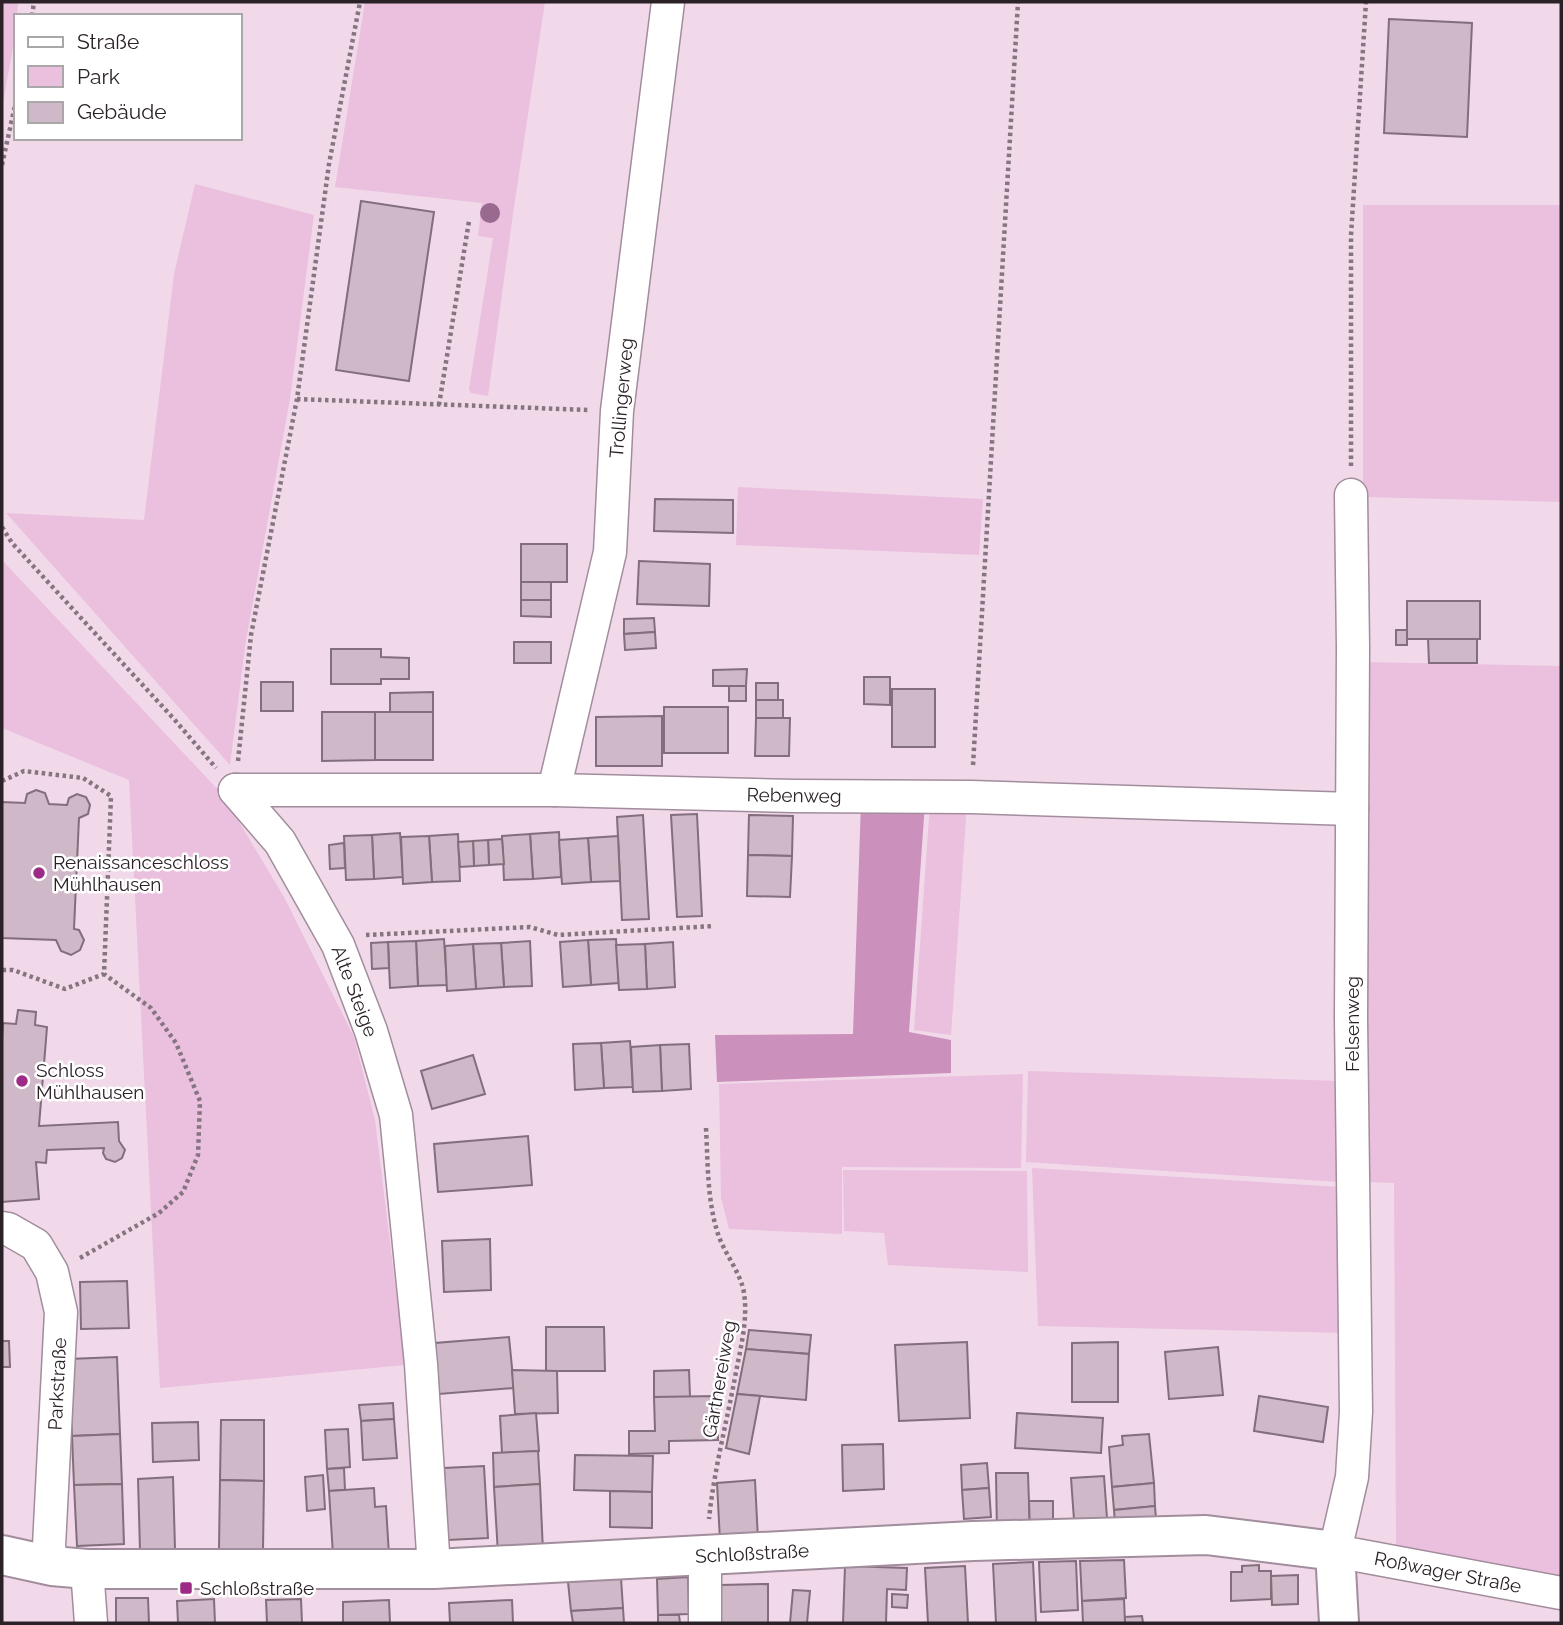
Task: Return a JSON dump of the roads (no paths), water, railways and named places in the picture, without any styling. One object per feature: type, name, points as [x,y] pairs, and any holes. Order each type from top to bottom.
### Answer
[{"type":"street","name":"Trollingerweg","points":[[554,790],[610,552],[617,411],[668,2]]},
{"type":"street","name":"Felsenweg","points":[[1335,1551],[1352,1477],[1356,1412],[1351,1018],[1352,495]]},
{"type":"street","name":"Rebenweg","points":[[235,790],[554,790],[971,797],[1352,809]]},
{"type":"street","name":"Alte Steige","points":[[235,790],[280,842],[338,944],[372,1031],[396,1115],[422,1364],[435,1569]]},
{"type":"street","name":"Parkstraße","points":[[2,1228],[8,1228],[36,1245],[52,1272],[61,1312],[49,1546],[69,1567],[91,1623]]},
{"type":"street","name":"Schloßstraße","points":[[2,1555],[69,1567],[435,1569],[973,1541],[1206,1535],[1335,1551]]},
{"type":"street","name":"Roßwager Straße","points":[[1335,1551],[1561,1593]]},
{"type":"street","points":[[1335,1551],[1339,1623]]},
{"type":"street","points":[[705,1556],[705,1623]]},
{"type":"place","name":"Renaissanceschloss Mühlhausen","points":[[39,873]]},
{"type":"place","name":"Schloss Mühlhausen","points":[[22,1081]]},
{"type":"place","name":"Schloßstraße","points":[[186,1588]]}]
